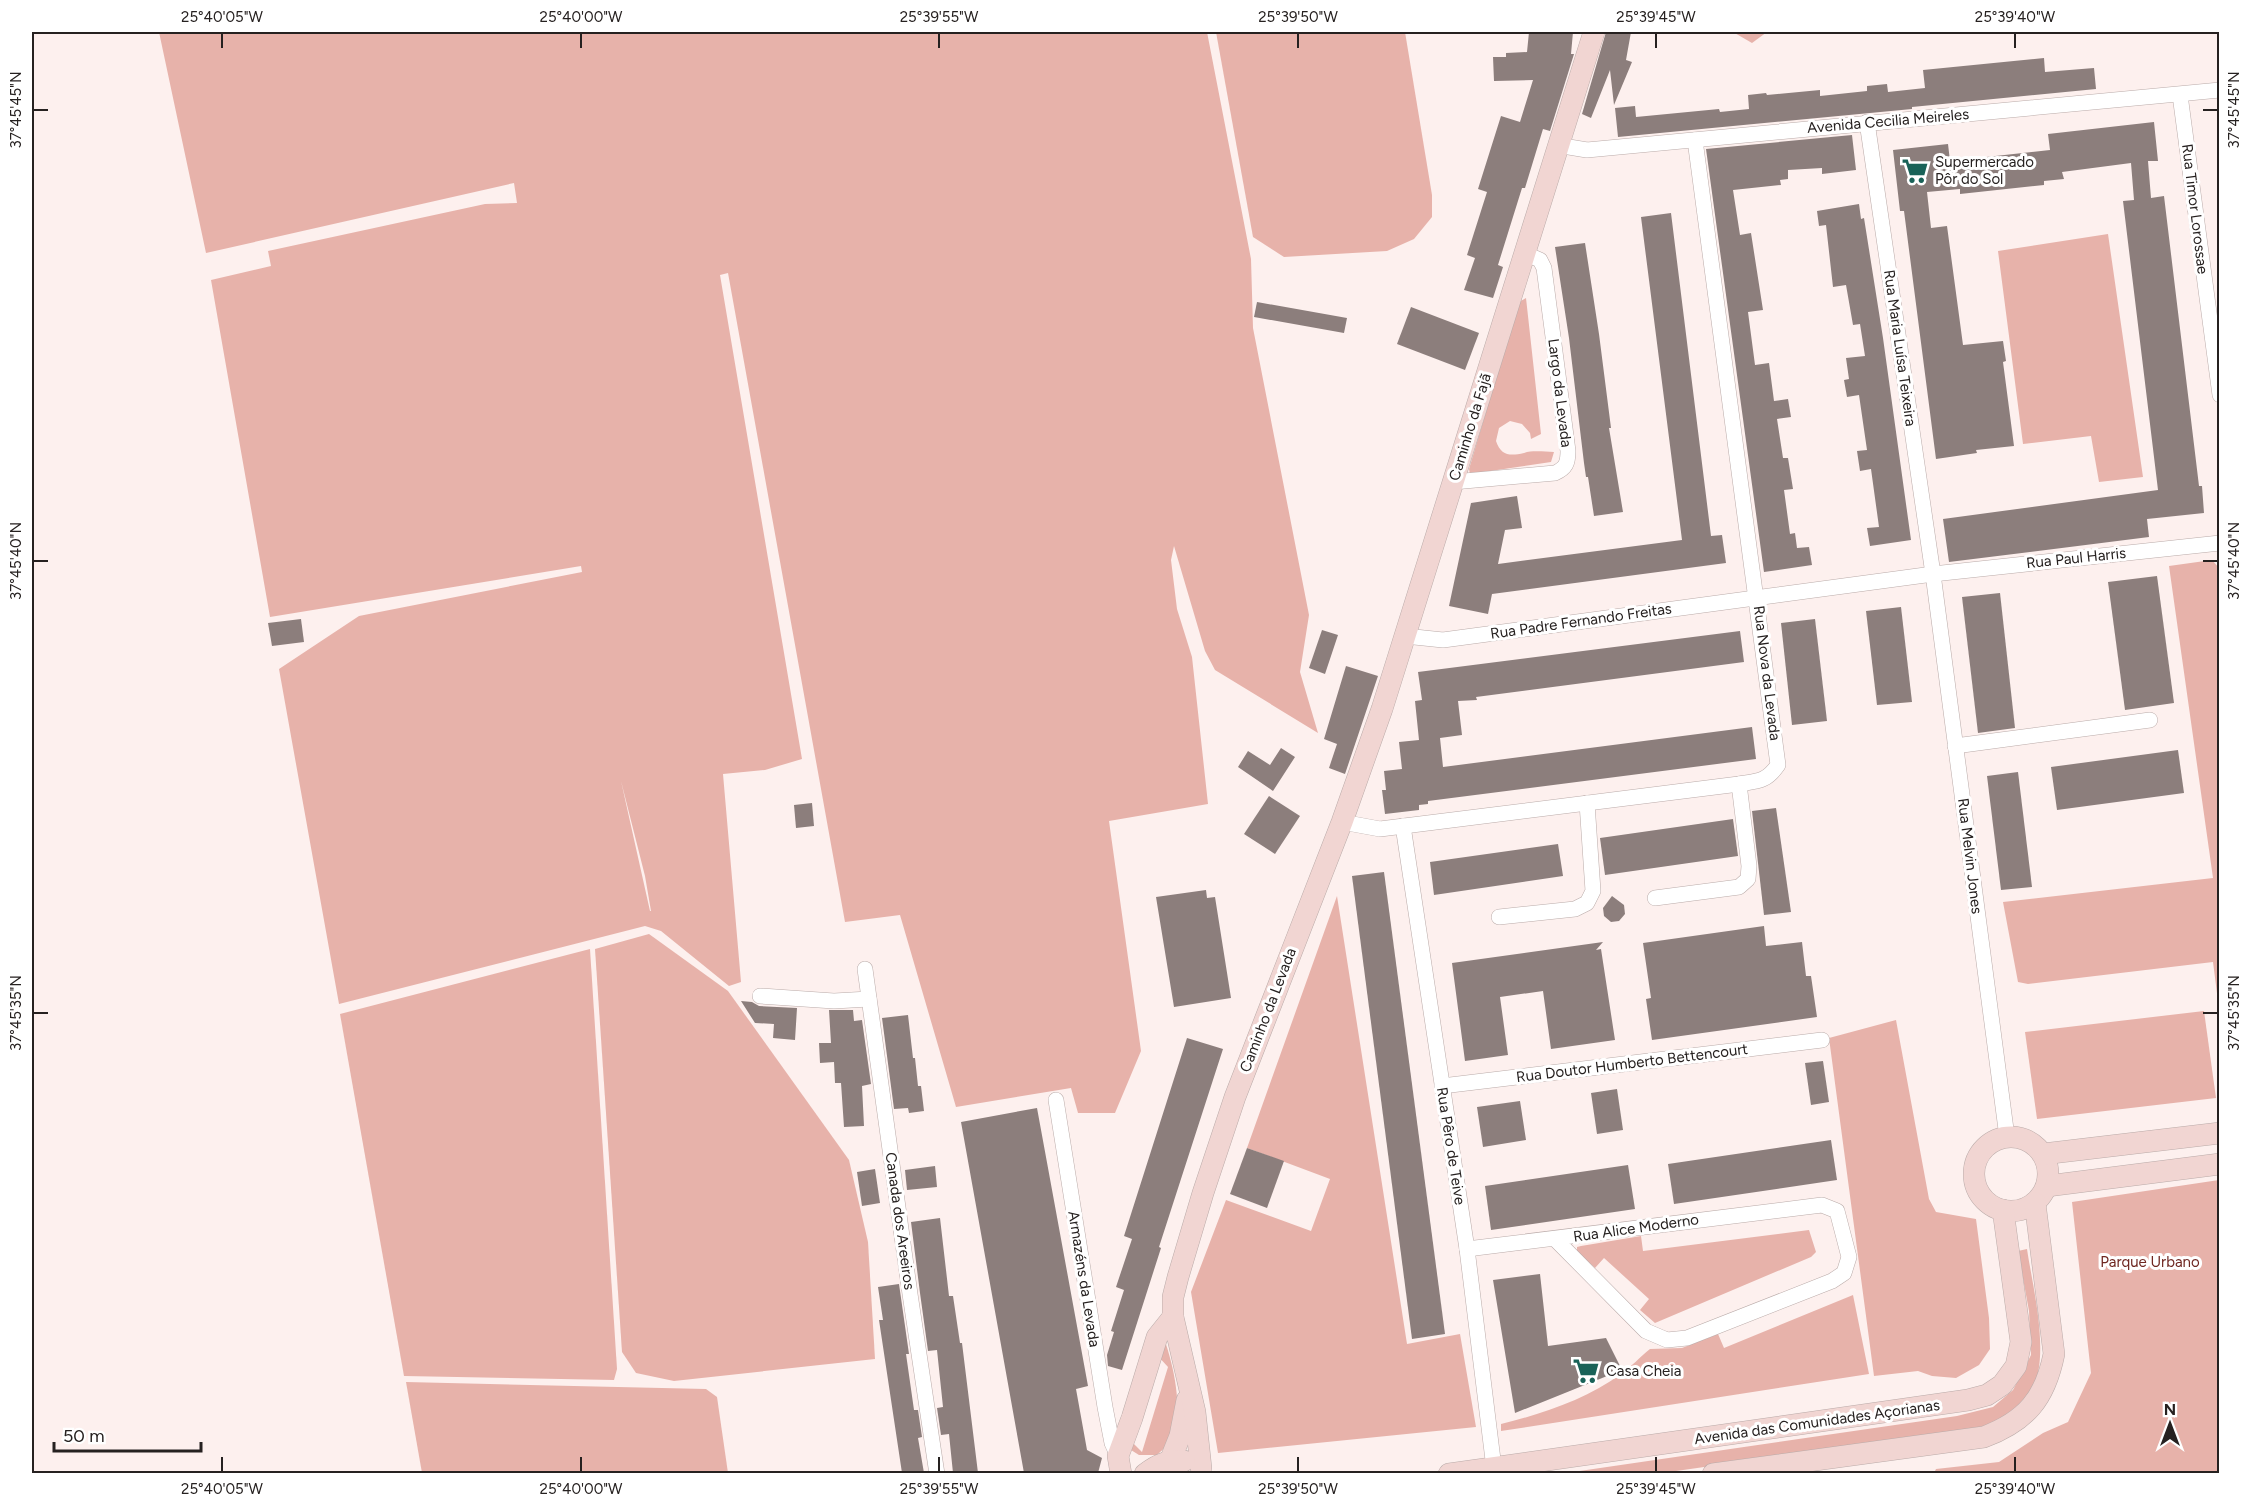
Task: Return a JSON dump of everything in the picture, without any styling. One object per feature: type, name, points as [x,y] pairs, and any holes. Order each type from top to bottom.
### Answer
[{"type":"street","name":"Caminho da Fajã","points":[[1382,709],[1594,32]]},
{"type":"street","name":"Avenida Cecilia Meireles","points":[[1557,145],[1587,150],[2220,90]]},
{"type":"street","name":"Rua Timor Lorossae","points":[[2180,95],[2220,395]]},
{"type":"street","name":"Rua Maria Luísa Teixeira","points":[[1867,122],[1933,574]]},
{"type":"street","name":"Rua Nova da Levada","points":[[1342,822],[1380,829],[1739,784],[1758,781],[1770,776],[1778,765],[1695,140]]},
{"type":"street","name":"Largo da Levada","points":[[1453,482],[1555,473],[1562,470],[1568,463],[1569,450],[1544,268],[1540,260],[1524,252]]},
{"type":"street","name":"Rua Paul Harris","points":[[1757,598],[1933,574],[2220,543]]},
{"type":"street","name":"Rua Melvin Jones","points":[[1933,574],[2007,1137]]},
{"type":"street","name":"Rua Padre Fernando Freitas","points":[[1405,636],[1443,640],[1757,598]]},
{"type":"street","name":"Caminho da Levada","points":[[1204,1471],[1197,1421],[1173,1317],[1173,1297],[1234,1097],[1342,822],[1382,709]]},
{"type":"street","points":[[1955,746],[2150,720]]},
{"type":"street","points":[[1655,898],[1739,887],[1748,879],[1749,866],[1739,784]]},
{"type":"street","points":[[1499,917],[1575,909],[1587,903],[1593,891],[1587,803]]},
{"type":"street","name":"Rua Pêro de Teive","points":[[1403,826],[1467,1249],[1494,1468]]},
{"type":"street","name":"Canada dos Areeiros","points":[[865,969],[937,1473]]},
{"type":"street","points":[[760,996],[834,1001],[869,999]]},
{"type":"street","name":"Rua Doutor Humberto Bettencourt","points":[[1442,1086],[1822,1040]]},
{"type":"street","name":"Armazéns da Levada","points":[[1056,1100],[1105,1407],[1112,1443],[1120,1465]]},
{"type":"street","points":[[2043,1154],[2220,1132]]},
{"type":"street","points":[[2007,1137],[2023,1139],[2037,1147],[2043,1154],[2048,1169],[2047,1186],[2035,1203],[2020,1210],[2003,1210],[1992,1206],[1977,1189],[1974,1178],[1979,1156],[1996,1140],[2007,1137]]},
{"type":"street","points":[[2047,1186],[2220,1164]]},
{"type":"street","points":[[1713,1473],[1984,1437],[2006,1429],[2026,1414],[2041,1394],[2050,1375],[2054,1354],[2035,1203]]},
{"type":"street","name":"Rua Alice Moderno","points":[[1467,1249],[1822,1205],[1837,1211],[1849,1257],[1844,1273],[1832,1281],[1687,1338],[1667,1340],[1646,1331],[1555,1239]]},
{"type":"street","name":"Avenida das Comunidades Açorianas","points":[[1449,1473],[1968,1400],[1987,1395],[2002,1385],[2016,1366],[2021,1342],[2003,1210]]},
{"type":"street","points":[[1173,1317],[1157,1337],[1120,1465],[1145,1473],[1157,1465],[1170,1461],[1186,1461],[1204,1471]]},
{"type":"street","name":"Caminho da Levada","points":[[1170,1461],[1180,1437],[1186,1411],[1188,1385]]},
{"type":"green space","points":[[159,32],[1207,32],[1251,259],[1253,328],[1309,615],[1300,672],[1318,733],[1215,670],[1205,651],[1174,546],[1171,560],[1177,609],[1192,657],[1208,804],[1109,821],[1141,1051],[1115,1113],[1078,1113],[1071,1088],[956,1107],[900,915],[845,922],[728,273],[720,275],[802,759],[765,770],[723,774],[741,982],[729,986],[661,931],[645,926],[339,1004],[279,669],[359,616],[582,572],[581,566],[270,617],[211,280],[271,266],[268,251],[485,204],[517,203],[514,183],[206,253]],"holes":[[[621,781],[645,876],[651,911]]]},
{"type":"green space","points":[[1216,32],[1405,32],[1432,195],[1432,217],[1414,239],[1387,251],[1284,257],[1253,237]]},
{"type":"green space","points":[[1733,32],[1767,32],[1752,43]]},
{"type":"green space","points":[[2108,234],[2143,477],[2099,482],[2091,436],[2023,444],[1998,251]]},
{"type":"green space","points":[[1526,298],[1541,434],[1531,439],[1530,433],[1522,424],[1510,421],[1499,428],[1496,441],[1501,450],[1507,454],[1554,452],[1551,462],[1470,474],[1469,469],[1519,302]]},
{"type":"green space","points":[[2212,560],[2220,569],[2219,1009],[2213,962],[2028,984],[2018,982],[2003,902],[2213,878],[2169,566]]},
{"type":"green space","points":[[1337,896],[1407,1344],[1460,1334],[1476,1427],[1218,1453],[1191,1292],[1226,1200],[1311,1231],[1330,1179],[1247,1148]]},
{"type":"green space","points":[[649,934],[728,991],[849,1160],[868,1242],[875,1359],[674,1381],[636,1373],[622,1352],[595,949]]},
{"type":"green space","points":[[590,949],[617,1369],[614,1380],[404,1376],[340,1014]]},
{"type":"green space","points":[[2204,1011],[2216,1098],[2037,1119],[2025,1032]]},
{"type":"green space","points":[[1896,1020],[1929,1199],[1936,1212],[1976,1219],[1989,1318],[1990,1349],[1979,1365],[1956,1378],[1932,1376],[1918,1371],[1874,1376],[1829,1038]]},
{"type":"green space","name":"Parque Urbano","points":[[2219,1180],[2219,1473],[1934,1473],[1936,1469],[1999,1462],[2043,1433],[2068,1422],[2091,1373],[2072,1202]]},
{"type":"green space","points":[[1809,1230],[1816,1252],[1811,1257],[1655,1323],[1640,1310],[1649,1299],[1604,1258],[1595,1268],[1577,1252],[1577,1247],[1581,1246],[1641,1236],[1643,1251]]},
{"type":"green space","points":[[2027,1249],[2037,1305],[2039,1366],[2035,1383],[2025,1402],[1991,1426],[1662,1473],[1559,1474],[1957,1416],[1993,1407],[2013,1390],[2031,1355],[2029,1311],[2018,1251]]},
{"type":"green space","points":[[1853,1295],[1869,1374],[1501,1431],[1501,1424],[1548,1410],[1594,1391],[1625,1371],[1650,1349],[1682,1348],[1718,1334],[1724,1348]]},
{"type":"green space","points":[[1164,1338],[1176,1387],[1176,1425],[1172,1440],[1157,1455],[1139,1455],[1131,1450],[1132,1442],[1142,1452],[1168,1367],[1157,1355]]},
{"type":"green space","points":[[406,1382],[706,1389],[717,1397],[728,1473],[422,1473]]},
{"type":"building","points":[[1529,32],[1573,32],[1571,54],[1574,54],[1550,131],[1543,129],[1525,188],[1522,188],[1498,265],[1503,267],[1493,298],[1464,290],[1475,258],[1467,255],[1487,192],[1478,189],[1501,116],[1520,122],[1533,80],[1494,81],[1493,57],[1506,57],[1506,53],[1527,52]]},
{"type":"building","points":[[1606,32],[1631,32],[1626,60],[1632,62],[1614,105],[1610,70],[1591,118],[1582,114]]},
{"type":"building","points":[[2044,58],[2045,72],[2094,68],[2096,89],[1618,137],[1615,108],[1635,106],[1636,117],[1719,109],[1720,112],[1749,109],[1748,95],[1820,90],[1820,96],[1867,91],[1867,86],[1887,84],[1888,92],[1925,88],[1923,70]]},
{"type":"building","points":[[2154,122],[2158,161],[2148,161],[2151,198],[2164,196],[2204,513],[2147,519],[2149,537],[1949,562],[1943,519],[2158,490],[2123,201],[2134,200],[2131,163],[2062,172],[2064,179],[2044,181],[2044,185],[1960,194],[1960,189],[1927,192],[1931,228],[1947,226],[1963,345],[2003,341],[2006,361],[2003,362],[2014,446],[1976,450],[1977,453],[1936,459],[1904,211],[1900,211],[1893,150],[1948,144],[1950,161],[2050,150],[2048,134]]},
{"type":"building","points":[[1852,135],[1856,170],[1822,174],[1822,168],[1788,170],[1788,179],[1780,180],[1781,185],[1733,190],[1740,235],[1751,233],[1763,310],[1748,312],[1755,365],[1769,363],[1774,401],[1788,399],[1791,417],[1777,419],[1783,458],[1788,458],[1793,489],[1784,490],[1790,534],[1795,533],[1797,548],[1809,547],[1812,565],[1764,572],[1706,149]]},
{"type":"building","points":[[1859,204],[1861,219],[1864,218],[1883,338],[1911,540],[1870,546],[1867,528],[1879,527],[1871,469],[1860,471],[1857,451],[1867,450],[1859,395],[1847,397],[1844,380],[1849,379],[1846,358],[1865,356],[1860,324],[1853,325],[1846,285],[1833,287],[1826,225],[1819,226],[1817,211]]},
{"type":"building","points":[[1671,213],[1711,536],[1722,535],[1726,563],[1492,594],[1488,614],[1449,606],[1471,503],[1517,496],[1522,528],[1505,530],[1498,564],[1682,540],[1641,217]]},
{"type":"building","points":[[1585,243],[1599,334],[1611,428],[1609,428],[1623,512],[1594,516],[1588,477],[1586,477],[1555,247]]},
{"type":"building","points":[[1257,302],[1347,318],[1344,333],[1254,317]]},
{"type":"building","points":[[1411,307],[1479,333],[1465,370],[1397,344]]},
{"type":"building","points":[[2157,576],[2174,703],[2125,710],[2108,582]]},
{"type":"building","points":[[2000,593],[2015,728],[1978,733],[1962,597]]},
{"type":"building","points":[[1901,607],[1912,702],[1877,705],[1866,611]]},
{"type":"building","points":[[301,619],[304,642],[272,646],[268,623]]},
{"type":"building","points":[[1815,619],[1827,721],[1792,725],[1781,623]]},
{"type":"building","points":[[1322,630],[1338,635],[1325,674],[1309,668]]},
{"type":"building","points":[[1740,631],[1744,662],[1458,701],[1462,735],[1440,738],[1443,767],[1752,727],[1756,759],[1428,801],[1428,804],[1419,805],[1419,810],[1385,814],[1382,790],[1386,790],[1384,771],[1402,769],[1399,742],[1419,740],[1415,701],[1422,700],[1418,672]]},
{"type":"building","points":[[1346,666],[1378,676],[1345,774],[1329,768],[1337,744],[1324,739]]},
{"type":"building","points":[[1281,748],[1295,757],[1273,791],[1238,767],[1248,751],[1270,765]]},
{"type":"building","points":[[2178,750],[2184,793],[2057,810],[2051,767]]},
{"type":"building","points":[[2018,772],[2032,887],[2001,890],[1987,776]]},
{"type":"building","points":[[1269,796],[1300,816],[1275,854],[1244,834]]},
{"type":"building","points":[[812,803],[814,826],[796,828],[794,805]]},
{"type":"building","points":[[1776,808],[1791,912],[1764,915],[1752,811]]},
{"type":"building","points":[[1733,819],[1738,856],[1605,875],[1600,838]]},
{"type":"building","points":[[1558,844],[1563,876],[1434,895],[1430,862]]},
{"type":"building","points":[[1384,872],[1445,1334],[1412,1339],[1352,876]]},
{"type":"building","points":[[1206,890],[1207,898],[1215,897],[1231,998],[1174,1007],[1156,897]]},
{"type":"building","points":[[1612,896],[1624,905],[1625,914],[1619,921],[1611,922],[1604,916],[1603,908]]},
{"type":"building","points":[[1764,926],[1766,946],[1802,942],[1806,976],[1811,976],[1817,1017],[1652,1040],[1646,999],[1651,998],[1643,943]]},
{"type":"building","points":[[1603,942],[1596,950],[1601,949],[1615,1040],[1551,1049],[1543,991],[1500,997],[1508,1055],[1465,1061],[1452,963]]},
{"type":"building","points":[[741,1001],[752,1002],[759,1006],[797,1008],[795,1040],[773,1038],[774,1024],[755,1023]]},
{"type":"building","points":[[829,1010],[853,1010],[854,1021],[862,1020],[871,1084],[862,1086],[864,1126],[844,1127],[841,1083],[835,1083],[834,1062],[820,1063],[819,1043],[831,1043]]},
{"type":"building","points":[[908,1015],[913,1058],[915,1058],[918,1086],[921,1086],[924,1111],[909,1113],[908,1108],[894,1109],[882,1018]]},
{"type":"building","points":[[1187,1038],[1223,1049],[1122,1370],[1108,1366],[1107,1355],[1114,1332],[1111,1331],[1124,1290],[1116,1287],[1132,1239],[1124,1236]]},
{"type":"building","points":[[1823,1061],[1829,1102],[1811,1105],[1805,1063]]},
{"type":"building","points":[[1617,1089],[1623,1130],[1597,1134],[1591,1093]]},
{"type":"building","points":[[1520,1101],[1526,1140],[1483,1147],[1477,1107]]},
{"type":"building","points":[[1037,1108],[1088,1386],[1076,1389],[1087,1450],[1102,1458],[1098,1473],[1024,1473],[961,1122]]},
{"type":"building","points":[[1831,1140],[1837,1180],[1674,1204],[1668,1164]]},
{"type":"building","points":[[1247,1148],[1284,1161],[1267,1208],[1230,1194]]},
{"type":"building","points":[[1628,1165],[1635,1209],[1491,1230],[1485,1186]]},
{"type":"building","points":[[935,1166],[937,1187],[907,1190],[905,1170]]},
{"type":"building","points":[[875,1169],[880,1203],[862,1206],[857,1172]]},
{"type":"building","points":[[940,1218],[949,1296],[953,1296],[960,1343],[962,1343],[978,1473],[953,1473],[949,1434],[941,1435],[937,1408],[943,1407],[937,1350],[928,1351],[911,1222]]},
{"type":"building","points":[[1540,1274],[1548,1346],[1606,1338],[1622,1370],[1515,1413],[1493,1280]]},
{"type":"building","points":[[899,1284],[914,1410],[918,1410],[922,1437],[918,1438],[924,1473],[902,1473],[879,1320],[883,1320],[878,1287]]},
{"type":"place","name":"Supermercado Pôr do Sol","points":[[1915,171]]},
{"type":"place","name":"Casa Cheia","points":[[1586,1371]]}]
